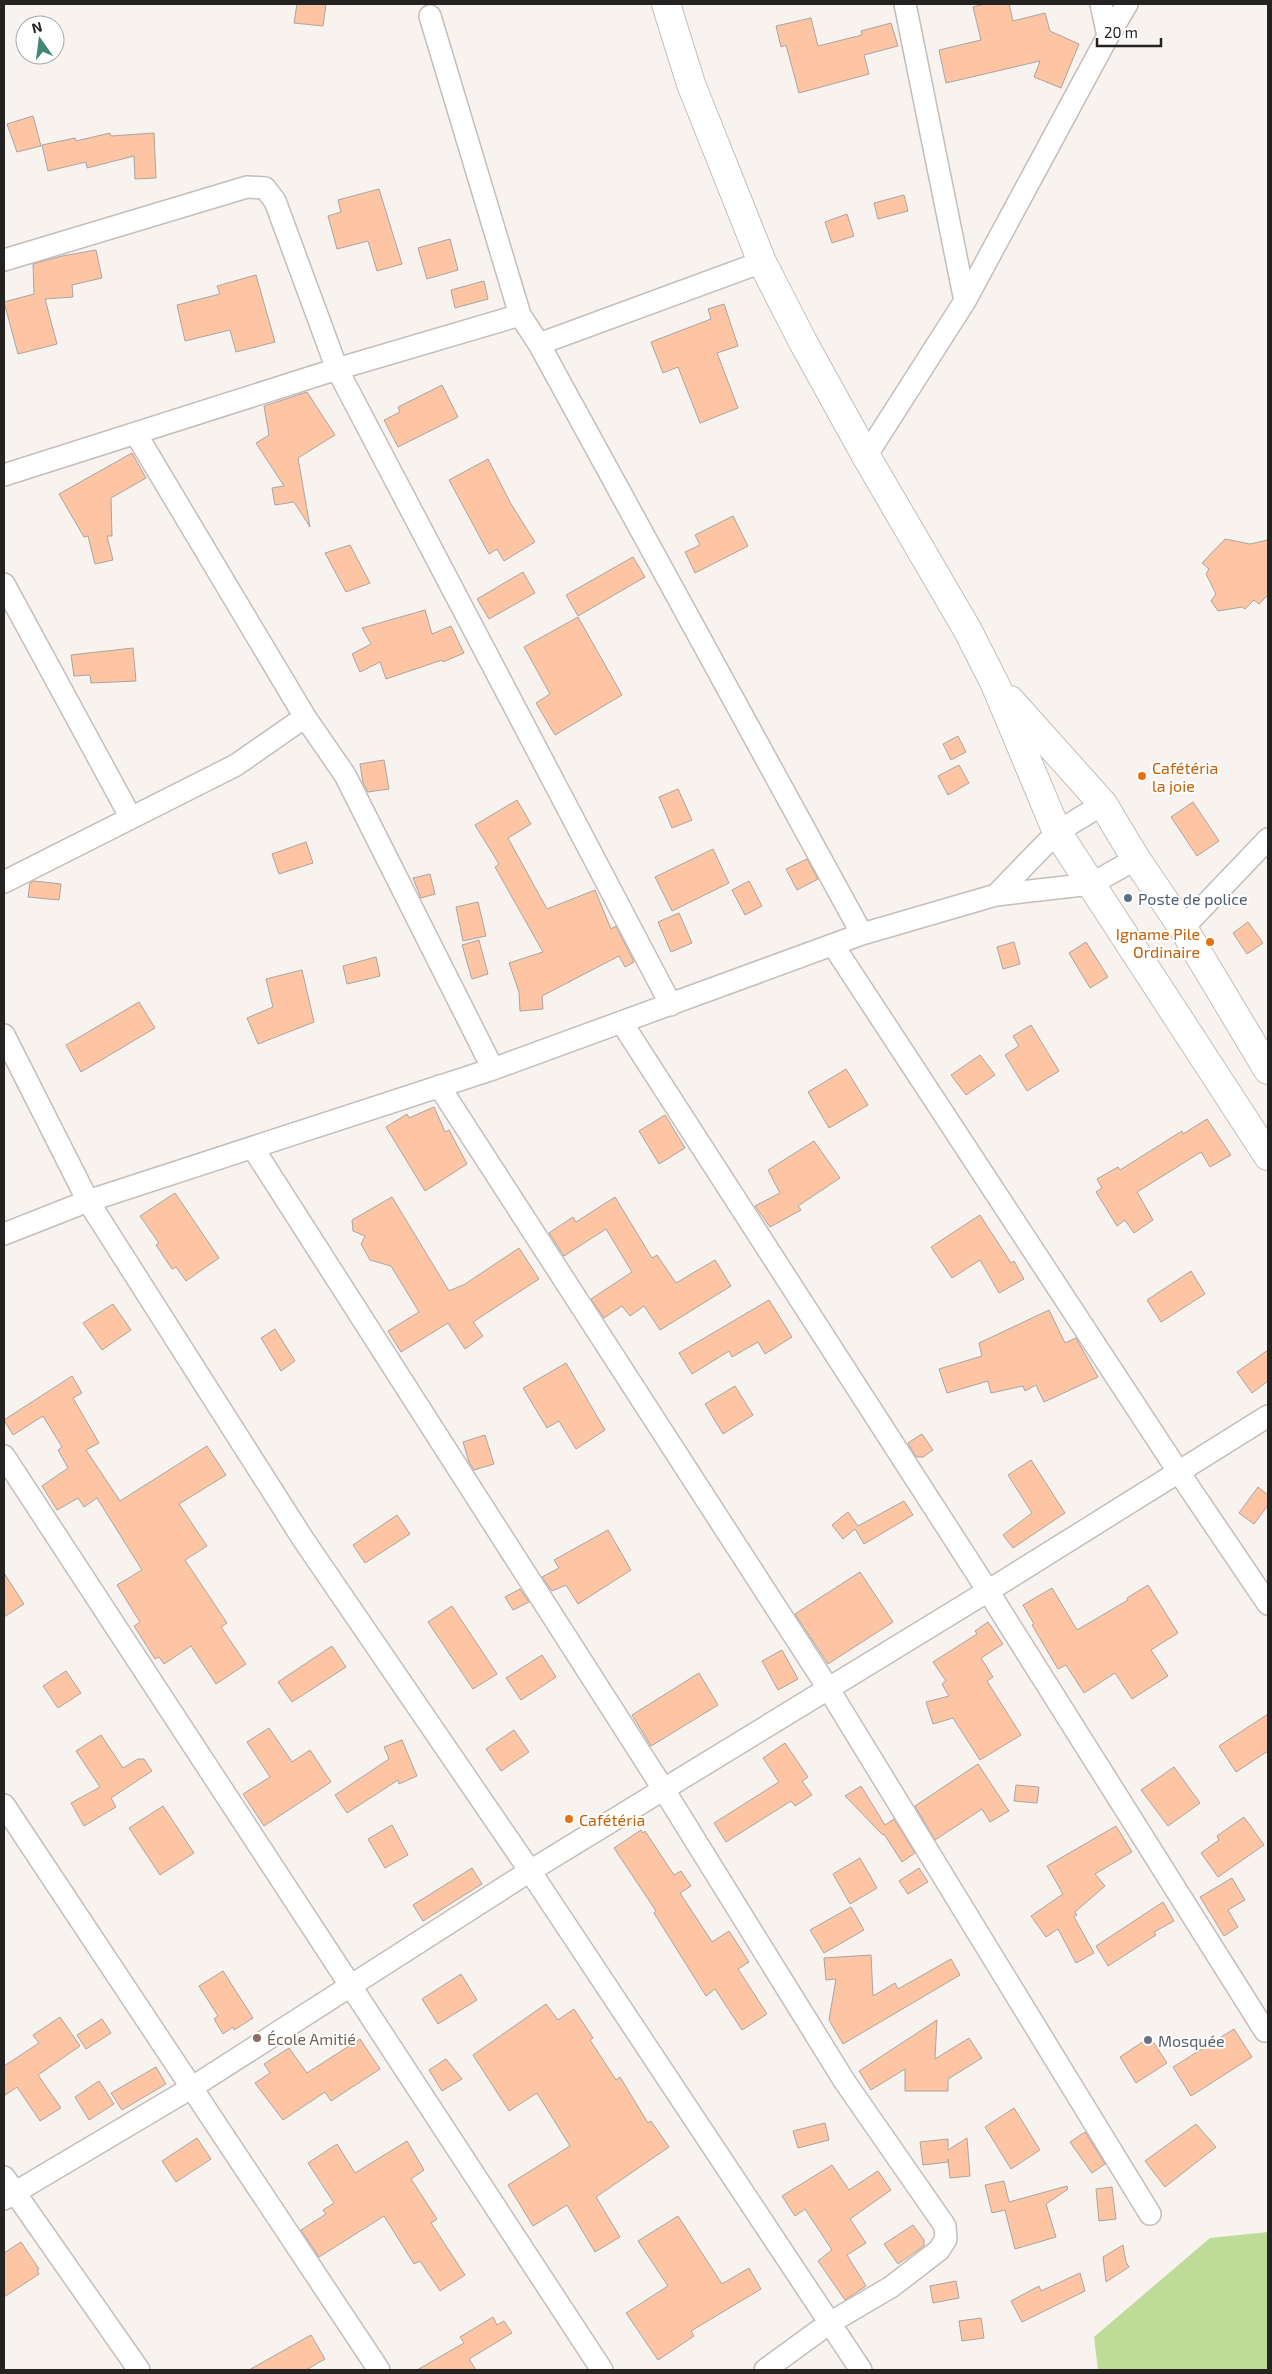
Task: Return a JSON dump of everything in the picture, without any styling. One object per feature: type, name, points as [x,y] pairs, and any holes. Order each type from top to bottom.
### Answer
[{"type":"main road","points":[[666,4],[691,84],[762,262],[866,456],[950,597],[995,684],[1057,832],[1268,1156]]},
{"type":"main road","points":[[995,684],[1103,804],[1136,859],[1182,928],[1268,1070]]},
{"type":"street","points":[[905,4],[965,301]]},
{"type":"street","points":[[1101,4],[1108,36]]},
{"type":"street","points":[[866,456],[965,301],[1127,4]]},
{"type":"street","points":[[430,16],[520,315],[539,344],[862,934]]},
{"type":"street","points":[[4,260],[247,187],[265,188],[275,201],[337,369],[671,1005]]},
{"type":"street","points":[[539,344],[762,262]]},
{"type":"street","points":[[4,475],[337,369],[520,315]]},
{"type":"street","points":[[136,434],[305,718],[345,775],[493,1069]]},
{"type":"street","points":[[4,584],[131,818]]},
{"type":"street","points":[[4,882],[236,765],[305,718]]},
{"type":"street","points":[[996,895],[1057,832],[1103,804]]},
{"type":"street","points":[[1182,928],[1268,839]]},
{"type":"street","points":[[4,1234],[88,1201],[493,1069],[862,934],[996,895],[1091,884],[1136,859]]},
{"type":"street","points":[[833,945],[1178,1471],[1268,1604]]},
{"type":"street","points":[[622,1023],[988,1591],[1265,2031]]},
{"type":"street","points":[[4,1035],[88,1201],[304,1539],[530,1871],[828,2324],[861,2370]]},
{"type":"street","points":[[439,1086],[828,1688],[1150,2214]]},
{"type":"street","points":[[253,1148],[664,1790],[845,2082],[945,2226],[946,2239],[939,2250],[891,2286],[828,2324],[765,2370]]},
{"type":"street","points":[[139,2370],[7,2189],[191,2088],[530,1871],[988,1591],[1268,1416]]},
{"type":"street","points":[[4,1456],[602,2370]]},
{"type":"street","points":[[4,1805],[379,2370]]},
{"type":"green space","points":[[1268,2232],[1268,2370],[1098,2370],[1094,2337],[1210,2238]]},
{"type":"building","points":[[297,4],[326,4],[323,26],[294,23]]},
{"type":"building","points":[[985,4],[1009,4],[1013,21],[1045,13],[1050,31],[1079,44],[1061,88],[1034,77],[1040,61],[946,83],[939,50],[981,40],[973,7]]},
{"type":"building","points":[[811,18],[818,46],[862,35],[861,31],[891,23],[898,46],[864,55],[869,74],[799,93],[786,45],[781,47],[776,26]]},
{"type":"building","points":[[33,116],[41,146],[17,152],[7,124]]},
{"type":"building","points":[[110,133],[111,136],[154,133],[156,178],[135,179],[134,156],[87,168],[86,162],[48,171],[42,145],[75,138],[76,141]]},
{"type":"building","points":[[379,189],[402,264],[377,271],[368,241],[337,249],[328,216],[341,212],[338,200]]},
{"type":"building","points":[[904,195],[908,211],[878,219],[874,203]]},
{"type":"building","points":[[847,214],[854,236],[832,243],[825,222]]},
{"type":"building","points":[[450,239],[458,270],[427,279],[418,248]]},
{"type":"building","points":[[96,250],[102,278],[72,285],[73,297],[45,299],[57,344],[18,354],[4,302],[34,294],[33,264],[62,256]]},
{"type":"building","points":[[256,275],[275,342],[236,352],[230,330],[185,341],[177,305],[220,294],[217,286]]},
{"type":"building","points":[[484,281],[488,299],[455,308],[451,290]]},
{"type":"building","points":[[724,304],[738,346],[717,353],[738,408],[700,423],[678,367],[663,373],[651,342],[711,319],[708,309]]},
{"type":"building","points":[[442,385],[458,417],[398,447],[384,420],[400,412],[398,407]]},
{"type":"building","points":[[307,392],[335,435],[298,458],[310,527],[294,502],[275,505],[272,488],[284,486],[256,443],[269,435],[264,406]]},
{"type":"building","points":[[132,453],[146,478],[111,498],[112,536],[107,536],[113,560],[95,564],[88,536],[84,537],[59,494]]},
{"type":"building","points":[[488,459],[511,504],[535,542],[504,561],[497,549],[489,554],[449,480]]},
{"type":"building","points":[[733,516],[748,546],[695,573],[685,552],[700,545],[695,535]]},
{"type":"building","points":[[1225,539],[1250,544],[1268,540],[1268,595],[1259,604],[1254,600],[1245,609],[1242,607],[1218,611],[1211,601],[1216,594],[1206,574],[1209,569],[1202,563]]},
{"type":"building","points":[[350,545],[370,583],[346,592],[325,553]]},
{"type":"building","points":[[633,557],[645,577],[578,616],[566,595]]},
{"type":"building","points":[[523,572],[535,593],[489,619],[477,599]]},
{"type":"building","points":[[425,610],[432,634],[451,626],[464,653],[443,662],[442,660],[386,679],[380,662],[360,672],[352,654],[371,644],[362,628]]},
{"type":"building","points":[[578,617],[622,695],[555,735],[536,703],[550,694],[524,647]]},
{"type":"building","points":[[133,648],[136,681],[91,683],[90,675],[74,676],[71,655]]},
{"type":"building","points":[[958,736],[966,752],[951,760],[943,744]]},
{"type":"building","points":[[384,760],[389,789],[368,792],[363,783],[360,764]]},
{"type":"building","points":[[959,765],[969,783],[948,795],[938,776]]},
{"type":"building","points":[[678,789],[692,820],[672,828],[659,797]]},
{"type":"building","points":[[517,800],[531,824],[508,838],[547,909],[595,890],[611,929],[616,926],[634,962],[625,967],[619,956],[542,996],[543,1009],[520,1011],[519,992],[509,963],[543,952],[495,867],[499,864],[475,825]]},
{"type":"building","points":[[1193,802],[1219,841],[1197,856],[1171,817]]},
{"type":"building","points":[[306,842],[313,863],[279,874],[272,854]]},
{"type":"building","points":[[713,849],[729,883],[672,911],[655,877]]},
{"type":"building","points":[[807,859],[818,879],[797,890],[786,869]]},
{"type":"building","points":[[430,874],[435,894],[421,898],[413,878]]},
{"type":"building","points":[[34,881],[61,884],[59,900],[28,897],[30,883]]},
{"type":"building","points":[[749,881],[762,906],[745,915],[732,890]]},
{"type":"building","points":[[478,902],[486,936],[463,941],[456,907]]},
{"type":"building","points":[[679,913],[692,943],[671,952],[658,922]]},
{"type":"building","points":[[1248,922],[1263,943],[1247,954],[1233,933]]},
{"type":"building","points":[[479,940],[488,974],[472,979],[462,945]]},
{"type":"building","points":[[1014,942],[1020,964],[1003,969],[997,947]]},
{"type":"building","points":[[1086,942],[1108,977],[1090,988],[1069,953]]},
{"type":"building","points":[[376,957],[380,976],[347,984],[343,966]]},
{"type":"building","points":[[302,970],[314,1022],[258,1044],[247,1018],[273,1007],[266,979]]},
{"type":"building","points":[[139,1002],[155,1028],[81,1072],[66,1045]]},
{"type":"building","points":[[1031,1025],[1059,1071],[1027,1091],[1005,1055],[1019,1046],[1013,1036]]},
{"type":"building","points":[[980,1055],[995,1075],[966,1095],[951,1075]]},
{"type":"building","points":[[846,1069],[868,1105],[829,1128],[808,1092]]},
{"type":"building","points":[[434,1107],[445,1132],[449,1130],[467,1164],[425,1191],[386,1127],[407,1114],[409,1118]]},
{"type":"building","points":[[665,1115],[685,1148],[659,1164],[639,1131]]},
{"type":"building","points":[[1207,1119],[1231,1155],[1210,1167],[1201,1152],[1137,1192],[1153,1220],[1134,1233],[1125,1220],[1117,1226],[1096,1192],[1102,1188],[1097,1179],[1118,1167],[1120,1170],[1182,1131],[1183,1134]]},
{"type":"building","points":[[814,1141],[840,1178],[798,1206],[801,1210],[770,1227],[755,1206],[780,1193],[768,1170]]},
{"type":"building","points":[[175,1193],[219,1258],[186,1281],[176,1267],[172,1269],[156,1245],[159,1243],[140,1216]]},
{"type":"building","points":[[392,1197],[449,1291],[465,1284],[519,1248],[539,1279],[473,1322],[483,1336],[465,1349],[448,1323],[401,1352],[388,1331],[419,1312],[391,1266],[370,1260],[361,1244],[365,1236],[353,1231],[352,1220]]},
{"type":"building","points":[[615,1197],[652,1258],[657,1255],[676,1283],[715,1260],[731,1286],[660,1330],[644,1306],[630,1316],[622,1306],[604,1318],[591,1299],[632,1272],[606,1229],[564,1256],[549,1233],[573,1217],[576,1222]]},
{"type":"building","points":[[980,1215],[1011,1263],[1014,1261],[1024,1279],[999,1293],[980,1260],[952,1278],[931,1247]]},
{"type":"building","points":[[1191,1271],[1205,1294],[1161,1322],[1147,1300]]},
{"type":"building","points":[[769,1300],[792,1337],[765,1354],[758,1342],[732,1357],[729,1351],[692,1374],[679,1353]]},
{"type":"building","points":[[113,1304],[131,1330],[102,1350],[83,1323]]},
{"type":"building","points":[[1049,1310],[1065,1343],[1076,1338],[1098,1377],[1044,1402],[1036,1385],[1025,1391],[1023,1386],[991,1393],[988,1381],[947,1393],[939,1369],[982,1356],[979,1343]]},
{"type":"building","points":[[275,1329],[295,1361],[281,1371],[261,1338]]},
{"type":"building","points":[[1268,1350],[1268,1381],[1252,1393],[1237,1372]]},
{"type":"building","points":[[566,1363],[605,1430],[576,1449],[559,1421],[547,1428],[523,1388]]},
{"type":"building","points":[[72,1376],[82,1393],[73,1398],[99,1443],[86,1450],[120,1501],[207,1446],[226,1475],[179,1504],[207,1546],[185,1560],[227,1623],[221,1627],[246,1664],[216,1684],[191,1646],[164,1664],[159,1657],[155,1659],[134,1626],[140,1622],[117,1585],[142,1570],[97,1498],[84,1507],[78,1498],[57,1510],[42,1486],[68,1468],[58,1450],[62,1447],[43,1416],[13,1435],[4,1420]]},
{"type":"building","points":[[735,1386],[753,1415],[723,1434],[705,1404]]},
{"type":"building","points":[[922,1434],[933,1450],[923,1457],[916,1457],[908,1443]]},
{"type":"building","points":[[485,1435],[494,1464],[474,1470],[469,1462],[463,1442]]},
{"type":"building","points":[[1031,1460],[1065,1513],[1013,1548],[1003,1535],[1032,1513],[1008,1475]]},
{"type":"building","points":[[1258,1487],[1268,1495],[1268,1505],[1254,1524],[1239,1513]]},
{"type":"building","points":[[904,1501],[913,1515],[864,1544],[855,1529],[843,1539],[832,1525],[848,1512],[858,1526]]},
{"type":"building","points":[[397,1515],[410,1534],[365,1563],[353,1545]]},
{"type":"building","points":[[608,1530],[631,1570],[578,1604],[566,1585],[552,1591],[542,1577],[559,1568],[554,1560]]},
{"type":"building","points":[[860,1572],[893,1622],[828,1664],[795,1614]]},
{"type":"building","points":[[4,1573],[24,1604],[4,1617]]},
{"type":"building","points":[[1148,1585],[1178,1633],[1151,1650],[1168,1676],[1132,1699],[1115,1673],[1084,1693],[1066,1665],[1058,1669],[1032,1625],[1034,1624],[1023,1605],[1052,1588],[1077,1630],[1128,1600],[1127,1598]]},
{"type":"building","points":[[520,1589],[529,1602],[513,1610],[505,1597]]},
{"type":"building","points":[[452,1606],[497,1674],[473,1689],[428,1622]]},
{"type":"building","points":[[988,1622],[1003,1644],[981,1658],[993,1677],[987,1681],[1021,1735],[980,1760],[953,1718],[933,1724],[926,1702],[949,1696],[942,1684],[946,1681],[933,1662],[977,1634],[975,1631]]},
{"type":"building","points":[[332,1646],[346,1667],[292,1702],[278,1682]]},
{"type":"building","points":[[782,1650],[798,1679],[778,1690],[762,1661]]},
{"type":"building","points":[[542,1655],[556,1677],[521,1700],[506,1678]]},
{"type":"building","points":[[66,1671],[81,1693],[58,1708],[43,1686]]},
{"type":"building","points":[[699,1673],[718,1705],[651,1746],[632,1715]]},
{"type":"building","points":[[1268,1714],[1268,1751],[1236,1772],[1219,1746]]},
{"type":"building","points":[[269,1728],[292,1762],[310,1750],[331,1782],[264,1826],[243,1794],[270,1777],[247,1742]]},
{"type":"building","points":[[514,1730],[529,1752],[501,1771],[486,1749]]},
{"type":"building","points":[[101,1735],[123,1768],[138,1759],[144,1759],[152,1771],[111,1798],[116,1807],[84,1826],[71,1803],[100,1787],[76,1751]]},
{"type":"building","points":[[402,1740],[417,1776],[399,1784],[398,1780],[347,1813],[335,1795],[389,1759],[384,1747]]},
{"type":"building","points":[[785,1743],[808,1777],[802,1781],[812,1795],[795,1806],[791,1801],[726,1842],[714,1823],[779,1782],[763,1758]]},
{"type":"building","points":[[978,1764],[1009,1811],[990,1822],[982,1809],[935,1840],[915,1806]]},
{"type":"building","points":[[1174,1767],[1200,1803],[1168,1826],[1141,1790]]},
{"type":"building","points":[[1016,1785],[1039,1787],[1037,1803],[1014,1801]]},
{"type":"building","points":[[861,1786],[885,1825],[894,1819],[915,1853],[902,1862],[884,1834],[845,1796]]},
{"type":"building","points":[[163,1806],[194,1853],[160,1875],[129,1828]]},
{"type":"building","points":[[1244,1817],[1264,1845],[1218,1877],[1201,1853],[1219,1840],[1217,1836]]},
{"type":"building","points":[[392,1825],[408,1855],[385,1868],[368,1839]]},
{"type":"building","points":[[1116,1826],[1132,1852],[1095,1874],[1105,1886],[1075,1912],[1077,1915],[1074,1917],[1094,1953],[1076,1963],[1058,1929],[1046,1937],[1031,1916],[1063,1894],[1047,1866]]},
{"type":"building","points":[[641,1830],[643,1833],[645,1831],[674,1875],[681,1871],[691,1886],[680,1893],[712,1942],[729,1931],[749,1962],[738,1969],[767,2014],[742,2030],[715,1989],[706,1996],[654,1913],[656,1911],[614,1848]]},
{"type":"building","points":[[860,1858],[877,1888],[850,1904],[833,1874]]},
{"type":"building","points":[[472,1868],[482,1884],[423,1921],[413,1905]]},
{"type":"building","points":[[919,1868],[928,1882],[908,1894],[899,1881]]},
{"type":"building","points":[[1232,1878],[1245,1900],[1228,1910],[1238,1927],[1224,1936],[1200,1897]]},
{"type":"building","points":[[1163,1902],[1174,1921],[1154,1932],[1156,1935],[1108,1966],[1096,1946]]},
{"type":"building","points":[[851,1907],[864,1930],[824,1953],[810,1930]]},
{"type":"building","points":[[871,1955],[873,1996],[895,1983],[898,1989],[951,1959],[960,1975],[843,2044],[829,2020],[836,1979],[826,1980],[824,1958]]},
{"type":"building","points":[[223,1971],[253,2018],[234,2030],[233,2027],[223,2034],[214,2019],[218,2016],[199,1986]]},
{"type":"building","points":[[461,1974],[477,2000],[438,2024],[422,1999]]},
{"type":"building","points":[[546,2004],[558,2020],[574,2009],[593,2038],[590,2040],[616,2080],[620,2077],[648,2123],[651,2121],[669,2147],[596,2197],[620,2237],[595,2252],[567,2205],[533,2226],[508,2185],[570,2146],[537,2093],[509,2111],[473,2055]]},
{"type":"building","points":[[60,2017],[80,2046],[38,2075],[61,2108],[40,2121],[17,2087],[4,2096],[4,2066],[39,2043],[33,2035]]},
{"type":"building","points":[[102,2019],[111,2033],[86,2049],[77,2035]]},
{"type":"building","points":[[937,2020],[935,2059],[969,2038],[982,2058],[948,2079],[948,2091],[905,2091],[905,2069],[871,2090],[859,2071]]},
{"type":"building","points":[[1234,2029],[1252,2057],[1191,2096],[1173,2067]]},
{"type":"building","points":[[1150,2037],[1167,2063],[1136,2083],[1120,2057]]},
{"type":"building","points":[[360,2039],[380,2069],[331,2101],[325,2092],[283,2120],[255,2083],[270,2073],[264,2064],[289,2048],[307,2073]]},
{"type":"building","points":[[446,2059],[462,2079],[442,2091],[429,2070]]},
{"type":"building","points":[[156,2067],[166,2084],[122,2110],[111,2093]]},
{"type":"building","points":[[99,2081],[114,2104],[89,2120],[75,2097]]},
{"type":"building","points":[[1014,2108],[1040,2150],[1011,2169],[985,2127]]},
{"type":"building","points":[[825,2123],[829,2140],[798,2148],[793,2131]]},
{"type":"building","points":[[1196,2124],[1216,2147],[1165,2187],[1145,2161]]},
{"type":"building","points":[[1085,2132],[1105,2164],[1092,2173],[1070,2142]]},
{"type":"building","points":[[197,2138],[211,2159],[176,2182],[162,2161]]},
{"type":"building","points":[[967,2138],[970,2176],[950,2178],[948,2159],[948,2162],[923,2165],[920,2142],[948,2139],[948,2150]]},
{"type":"building","points":[[407,2141],[424,2170],[411,2179],[437,2219],[431,2223],[465,2275],[440,2291],[420,2261],[414,2264],[384,2216],[319,2257],[301,2230],[326,2214],[323,2210],[334,2203],[308,2163],[337,2144],[355,2173]]},
{"type":"building","points":[[832,2165],[849,2190],[878,2171],[891,2190],[850,2219],[866,2243],[847,2255],[866,2286],[845,2300],[818,2261],[832,2250],[805,2209],[795,2216],[782,2196]]},
{"type":"building","points":[[1004,2181],[1009,2202],[1067,2186],[1068,2189],[1046,2204],[1056,2237],[1015,2249],[1005,2210],[992,2213],[985,2185]]},
{"type":"building","points":[[1112,2187],[1116,2219],[1099,2221],[1096,2189]]},
{"type":"building","points":[[678,2216],[722,2284],[749,2268],[761,2289],[691,2331],[694,2336],[658,2360],[626,2313],[668,2286],[638,2241]]},
{"type":"building","points":[[913,2225],[924,2240],[924,2246],[898,2264],[884,2244]]},
{"type":"building","points":[[21,2242],[39,2269],[37,2270],[39,2274],[4,2297],[4,2253]]},
{"type":"building","points":[[1123,2245],[1126,2262],[1129,2267],[1106,2282],[1103,2257]]},
{"type":"building","points":[[1080,2273],[1085,2291],[1022,2322],[1011,2301],[1039,2286],[1041,2291]]},
{"type":"building","points":[[956,2281],[959,2298],[933,2303],[930,2286]]},
{"type":"building","points":[[493,2317],[497,2325],[504,2321],[512,2333],[469,2359],[476,2370],[417,2370],[464,2343],[460,2337]]},
{"type":"building","points":[[981,2318],[984,2338],[962,2341],[959,2321]]},
{"type":"building","points":[[311,2335],[325,2359],[306,2370],[249,2370]]},
{"type":"place","name":"Cafétéria la joie","points":[[1142,776]]},
{"type":"place","name":"Poste de police","points":[[1128,898]]},
{"type":"place","name":"Igname Pile Ordinaire","points":[[1210,942]]},
{"type":"place","name":"Cafétéria","points":[[569,1819]]},
{"type":"place","name":"École Amitié","points":[[257,2038]]},
{"type":"place","name":"Mosquée","points":[[1148,2040]]}]
